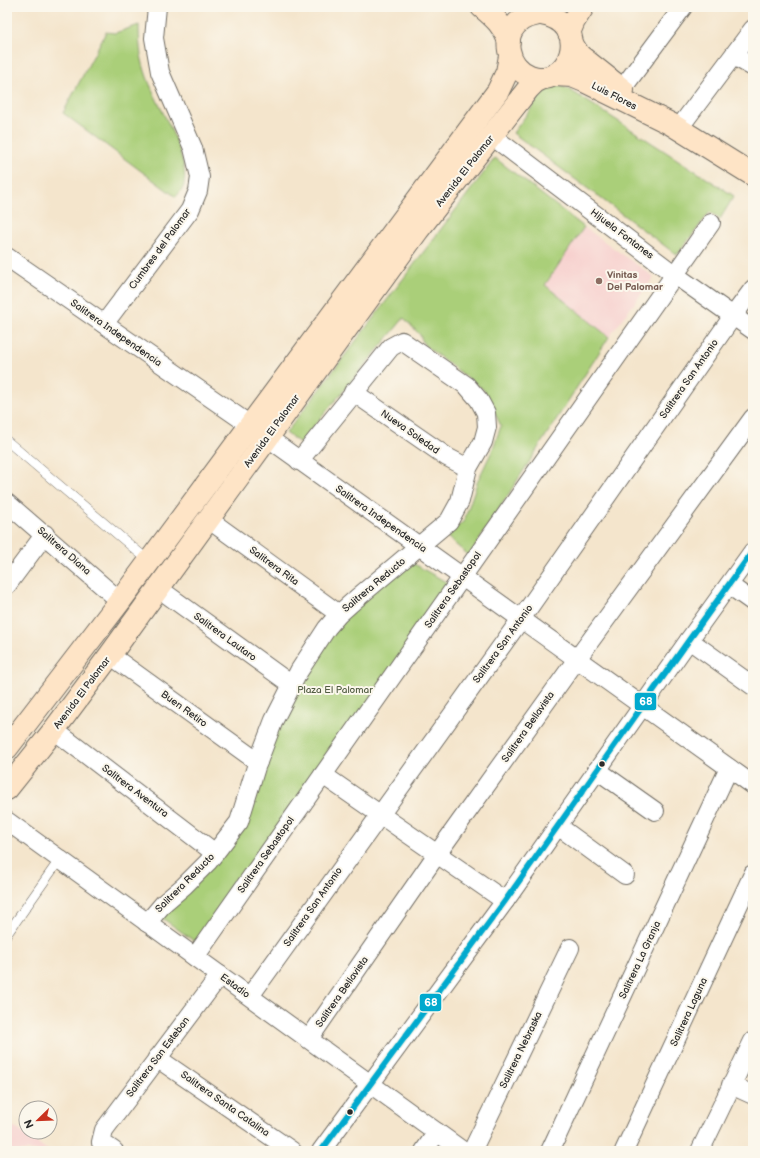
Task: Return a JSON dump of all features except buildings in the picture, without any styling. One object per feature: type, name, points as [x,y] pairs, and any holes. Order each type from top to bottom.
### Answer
[{"type":"street","name":"Cumbres del Palomar","points":[[104,324],[190,210],[198,192],[200,177],[193,148],[160,72],[154,38],[157,7]]},
{"type":"street","points":[[482,7],[498,20],[505,29],[515,65],[522,72],[532,77],[548,76],[562,69],[569,60],[572,50],[570,39],[567,28],[559,20],[541,12],[514,14],[491,7]]},
{"type":"street","points":[[570,39],[574,21],[583,7]]},
{"type":"street","points":[[622,89],[683,7]]},
{"type":"street","points":[[510,48],[510,36],[514,27],[521,20],[541,12]]},
{"type":"street","points":[[675,126],[734,56],[753,29]]},
{"type":"street","name":"Luis Flores","points":[[570,39],[579,55],[622,89],[675,126],[753,175]]},
{"type":"street","name":"Avenida El Palomar","points":[[7,748],[120,600],[498,91],[507,72],[510,48]]},
{"type":"street","points":[[734,56],[753,67]]},
{"type":"street","name":"Avenida El Palomar","points":[[7,789],[54,730],[110,655],[418,230],[528,89],[535,82],[548,76]]},
{"type":"street","name":"Luis Flores","points":[[548,76],[572,76],[675,126]]},
{"type":"street","name":"Hijuela Fontanes","points":[[492,136],[675,275],[753,330]]},
{"type":"street","name":"Salitrera Sebastopol","points":[[195,957],[711,224]]},
{"type":"street","name":"Salitrera Independencia","points":[[7,257],[250,425],[753,785]]},
{"type":"street","name":"Salitrera San Antonio","points":[[250,996],[379,814],[521,619],[753,289]]},
{"type":"street","name":"Salitrera Reducto","points":[[147,922],[164,903],[184,886],[215,853],[239,822],[258,762],[274,720],[299,671],[327,628],[339,614],[449,522],[460,500],[468,468],[483,442],[487,427],[486,413],[467,386],[402,341],[391,347],[353,392],[299,461]]},
{"type":"street","name":"Nueva Soledad","points":[[353,392],[447,457],[468,468]]},
{"type":"street","name":"Salitrera Bellavista","points":[[309,1039],[437,854],[753,418]]},
{"type":"street","name":"Salitrera Diana","points":[[7,503],[45,534],[120,600]]},
{"type":"street","name":"Salitrera Rita","points":[[208,519],[339,614]]},
{"type":"street","points":[[7,585],[45,534]]},
{"type":"street","points":[[321,1151],[505,901],[753,551]]},
{"type":"street","points":[[729,585],[753,602]]},
{"type":"street","name":"Salitrera Lautaro","points":[[158,588],[292,685]]},
{"type":"street","points":[[689,640],[753,686]]},
{"type":"street","name":"Buen Retiro","points":[[110,655],[258,762]]},
{"type":"street","name":"Salitrera Aventura","points":[[54,730],[215,853]]},
{"type":"street","name":"Salitrera La Granja","points":[[550,1151],[729,768]]},
{"type":"street","points":[[597,770],[655,811]]},
{"type":"street","points":[[323,775],[505,901]]},
{"type":"street","name":"Estadio","points":[[7,821],[463,1151]]},
{"type":"street","points":[[558,826],[624,875]]},
{"type":"street","name":"Salitrera Laguna","points":[[624,1151],[753,874]]},
{"type":"street","name":"Salitrera Nebraska","points":[[472,1151],[570,948]]},
{"type":"street","name":"Salitrera San Esteban","points":[[108,1147],[104,1130],[220,975]]},
{"type":"street","points":[[700,1151],[753,1041]]},
{"type":"street","name":"Salitrera Santa Catalina","points":[[157,1058],[292,1151]]},
{"type":"street","points":[[731,1085],[753,1095]]},
{"type":"street","points":[[424,1151],[437,1132]]},
{"type":"lane","points":[[7,441],[149,561]]},
{"type":"lane","points":[[7,934],[60,859]]},
{"type":"shaded area","name":"Vinitas Del Palomar","points":[[584,227],[654,277],[609,337],[545,285]]},
{"type":"shaded area","points":[[7,1122],[18,1130],[18,1140],[33,1140],[49,1151],[7,1151]]},
{"type":"green space","points":[[139,25],[140,48],[145,71],[177,143],[182,158],[184,186],[176,197],[63,113],[106,32],[115,33]]},
{"type":"green space","points":[[559,85],[570,90],[734,196],[720,219],[710,212],[677,255],[513,133],[541,95],[549,88]]},
{"type":"green space","points":[[495,158],[584,227],[545,285],[609,337],[469,556],[446,536],[464,521],[478,480],[492,451],[501,426],[484,390],[424,345],[420,335],[404,318],[300,443],[286,433]]},
{"type":"green space","name":"Plaza El Palomar","points":[[405,559],[455,587],[197,943],[162,918],[219,858],[280,715],[331,633]]},
{"type":"transit line","name":"68","points":[[321,1151],[505,901],[753,551]]},
{"type":"place","name":"Vinitas Del Palomar","points":[[599,281]]}]
